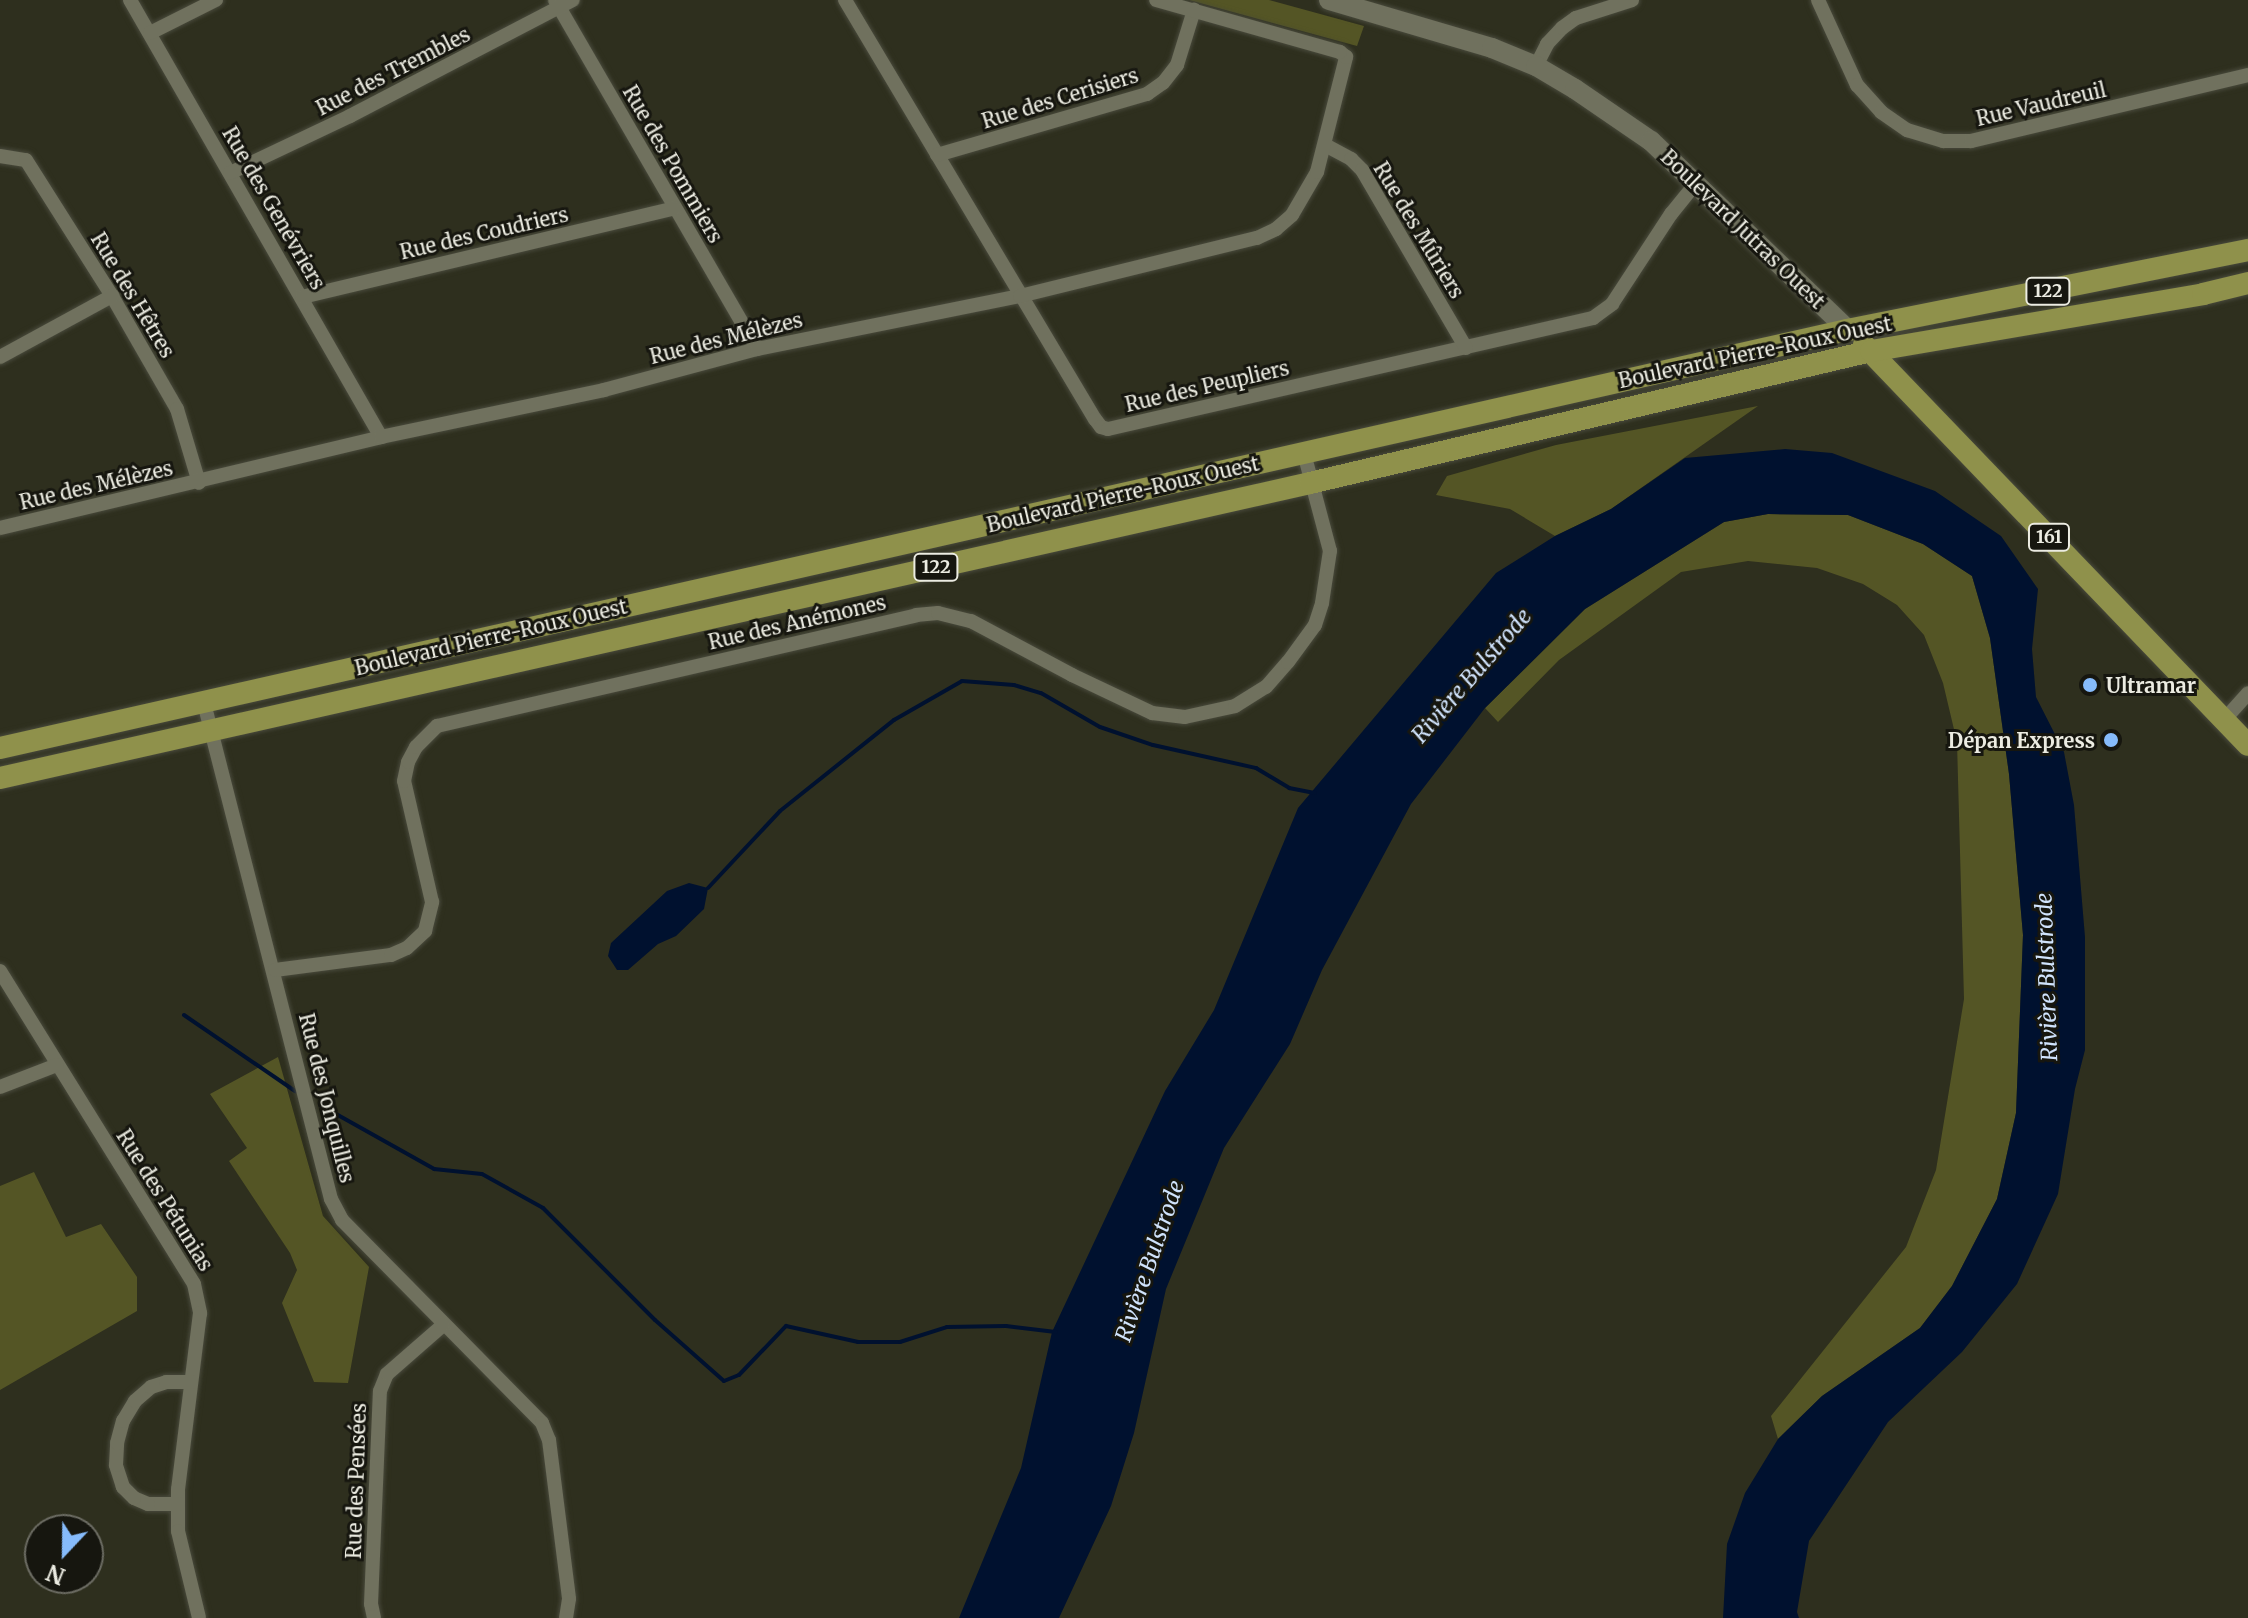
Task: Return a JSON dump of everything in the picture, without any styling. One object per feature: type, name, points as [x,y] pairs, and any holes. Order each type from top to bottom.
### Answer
[{"type":"main road","name":"Boulevard Jutras Ouest","points":[[1329,0],[1369,5],[1536,66],[1615,115],[1696,183],[1871,351],[2248,745]]},
{"type":"main road","name":"Boulevard Pierre-Roux Ouest","points":[[0,748],[1848,330],[2248,250]]},
{"type":"main road","name":"Boulevard Pierre-Roux Ouest","points":[[0,778],[1310,483],[1871,351],[2203,294],[2248,283]]},
{"type":"street","name":"Rue des Genévriers","points":[[130,0],[381,437]]},
{"type":"street","points":[[150,33],[216,0]]},
{"type":"street","name":"Rue des Trembles","points":[[230,173],[557,4],[573,0]]},
{"type":"street","name":"Rue des Peupliers","points":[[845,0],[1095,419],[1108,429],[1593,318],[1604,311],[1696,183]]},
{"type":"street","points":[[1156,0],[1194,10]]},
{"type":"street","points":[[1536,66],[1547,44],[1576,18],[1632,0]]},
{"type":"street","name":"Rue Vaudreuil","points":[[1818,0],[1857,85],[1881,112],[1907,130],[1943,141],[1971,141],[2248,75]]},
{"type":"street","name":"Rue des Pommiers","points":[[557,4],[757,349]]},
{"type":"street","name":"Rue des Cerisiers","points":[[937,155],[1147,94],[1163,83],[1177,65],[1194,10]]},
{"type":"street","name":"Rue des Mélèzes","points":[[0,528],[199,483],[381,437],[604,390],[757,349],[1020,296],[1257,238],[1276,229],[1304,197],[1325,145],[1346,57],[1340,52],[1194,10]]},
{"type":"street","name":"Rue des Mûriers","points":[[1325,145],[1351,159],[1362,170],[1466,348]]},
{"type":"street","name":"Rue des Hêtres","points":[[0,156],[26,160],[112,296],[177,409],[199,483]]},
{"type":"street","name":"Rue des Coudriers","points":[[302,297],[675,208]]},
{"type":"street","points":[[0,357],[112,296]]},
{"type":"street","name":"Rue des Anémones","points":[[275,970],[382,957],[407,948],[425,931],[432,902],[404,781],[408,762],[416,747],[437,726],[916,615],[938,613],[971,621],[1083,681],[1152,713],[1185,717],[1235,706],[1266,687],[1288,662],[1315,625],[1322,603],[1330,551],[1304,453]]},
{"type":"street","points":[[2224,720],[2248,693]]},
{"type":"street","name":"Rue des Jonquilles","points":[[204,703],[275,970],[331,1199],[342,1220],[542,1423],[549,1440],[569,1599],[566,1618]]},
{"type":"street","name":"Rue des Pétunias","points":[[0,971],[194,1284],[200,1313],[178,1504],[181,1545],[199,1618]]},
{"type":"street","points":[[0,1087],[57,1065]]},
{"type":"street","name":"Rue des Pensées","points":[[374,1618],[371,1588],[380,1391],[387,1374],[443,1325]]},
{"type":"street","points":[[178,1504],[148,1504],[134,1498],[123,1487],[116,1465],[117,1443],[129,1411],[151,1387],[166,1382],[191,1382]]},
{"type":"shaded area","points":[[1189,0],[1269,0],[1364,26],[1357,46]]},
{"type":"shaded area","points":[[1758,406],[1611,509],[1555,536],[1510,509],[1436,495],[1447,476],[1556,445]]},
{"type":"shaded area","points":[[1768,514],[1848,515],[1923,544],[1972,576],[1990,638],[2009,774],[2023,935],[2016,1113],[1997,1199],[1952,1286],[1920,1328],[1822,1396],[1778,1439],[1771,1416],[1906,1247],[1936,1170],[1964,999],[1957,742],[1943,683],[1924,635],[1897,605],[1863,584],[1817,568],[1748,561],[1681,572],[1559,660],[1498,722],[1485,708],[1585,609],[1724,522]]},
{"type":"shaded area","points":[[278,1057],[323,1216],[369,1267],[348,1383],[314,1382],[282,1303],[297,1270],[290,1253],[229,1161],[247,1148],[210,1094]]},
{"type":"shaded area","points":[[34,1172],[66,1237],[101,1224],[137,1277],[137,1311],[0,1390],[0,1186]]},
{"type":"water","name":"Rivière Bulstrode","points":[[1785,449],[1832,453],[1935,491],[2001,536],[2038,589],[2032,649],[2036,697],[2064,752],[2074,805],[2085,937],[2085,1050],[2075,1089],[2058,1194],[2017,1284],[1962,1352],[1888,1422],[1809,1541],[1797,1612],[1799,1618],[1723,1618],[1727,1544],[1745,1493],[1778,1439],[1822,1396],[1920,1328],[1952,1286],[1997,1199],[2016,1113],[2023,935],[2009,774],[1990,638],[1972,576],[1923,544],[1848,515],[1768,514],[1724,522],[1585,609],[1485,708],[1411,804],[1322,970],[1290,1044],[1224,1148],[1166,1289],[1134,1433],[1111,1506],[1059,1618],[959,1618],[1021,1468],[1052,1332],[1165,1091],[1214,1010],[1298,808],[1496,573],[1555,536],[1611,509],[1685,458]]},
{"type":"water","points":[[689,883],[708,888],[704,909],[676,936],[658,944],[628,970],[617,970],[608,956],[611,943],[667,891]]},
{"type":"waterway","points":[[708,888],[780,811],[894,720],[962,681],[1014,685],[1041,693],[1100,727],[1153,745],[1256,768],[1289,788],[1315,793]]},
{"type":"waterway","points":[[184,1015],[295,1091]]},
{"type":"waterway","points":[[320,1105],[434,1169],[482,1174],[543,1208],[655,1320],[724,1381],[739,1375],[786,1326],[858,1342],[900,1342],[947,1327],[1006,1326],[1056,1332]]},
{"type":"place","name":"Ultramar","points":[[2090,685]]},
{"type":"place","name":"Dépan Express","points":[[2111,740]]}]
